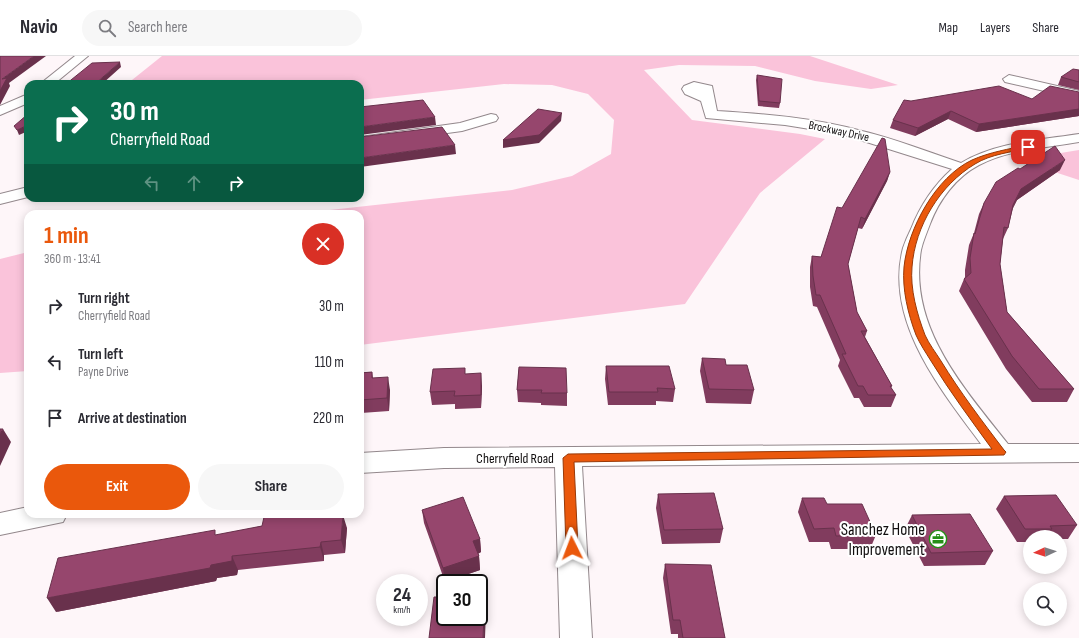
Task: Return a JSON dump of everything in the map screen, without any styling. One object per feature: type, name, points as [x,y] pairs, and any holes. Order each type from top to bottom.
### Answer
[{"type":"street","points":[[51,80],[82,56]]},
{"type":"street","points":[[1009,80],[1079,95]]},
{"type":"street","name":"Brockway Drive","points":[[708,90],[711,115],[780,120],[837,129],[889,143],[963,168]]},
{"type":"street","points":[[0,111],[24,100]]},
{"type":"street","points":[[364,140],[462,127],[491,118]]},
{"type":"street","points":[[1001,452],[952,387],[921,336],[915,321],[908,284],[908,268],[912,242],[937,193],[963,168],[973,162],[998,153],[1079,138]]},
{"type":"street","points":[[0,199],[24,193]]},
{"type":"street","name":"Cherryfield Road","points":[[364,463],[444,458],[568,458],[1001,452],[1079,453]]},
{"type":"street","points":[[568,458],[576,638]]},
{"type":"street","points":[[0,524],[32,518]]},
{"type":"shaded area","points":[[162,56],[810,56],[898,85],[871,89],[815,81],[755,66],[679,65],[644,70],[692,120],[800,134],[825,139],[760,193],[685,304],[364,344],[364,210],[330,210],[512,190],[572,176],[611,154],[614,120],[588,94],[552,85],[504,84],[364,100],[364,80],[132,80]]},
{"type":"shaded area","points":[[1079,150],[1079,180],[1018,160]]},
{"type":"shaded area","points":[[24,253],[24,371],[0,373],[0,259]]},
{"type":"building","points":[[0,56],[34,56],[2,79],[7,78],[0,91]]},
{"type":"building","points":[[120,62],[100,80],[71,80],[92,63]]},
{"type":"building","points":[[1073,69],[1079,70],[1079,82],[1061,77]]},
{"type":"building","points":[[757,75],[782,79],[780,103],[759,101]]},
{"type":"building","points":[[999,86],[1032,99],[1050,86],[1079,92],[1079,109],[979,124],[951,111],[918,128],[893,120],[904,100],[911,101]]},
{"type":"building","points":[[423,100],[435,117],[364,126],[364,107]]},
{"type":"building","points":[[538,109],[562,113],[539,135],[503,140]]},
{"type":"building","points":[[24,117],[24,127],[17,130],[14,126]]},
{"type":"building","points":[[442,127],[455,145],[364,157],[364,137]]},
{"type":"building","points":[[882,138],[885,139],[890,172],[865,219],[861,217],[848,264],[857,312],[867,331],[861,331],[896,395],[868,395],[863,386],[858,386],[842,354],[846,354],[820,295],[816,295],[812,256],[821,257],[837,207],[842,208]]},
{"type":"building","points":[[1055,146],[1065,160],[1021,189],[1013,205],[1008,228],[1004,227],[1000,264],[1007,312],[1074,389],[1039,389],[1012,356],[964,279],[971,273],[970,258],[974,233],[975,234],[984,203],[996,182],[1018,168],[1020,169]]},
{"type":"building","points":[[702,358],[725,359],[726,365],[747,365],[754,390],[709,389]]},
{"type":"building","points":[[606,366],[669,366],[675,389],[657,388],[658,392],[609,392]]},
{"type":"building","points":[[519,367],[566,368],[567,393],[541,393],[542,390],[517,390]]},
{"type":"building","points":[[465,368],[465,374],[481,373],[481,395],[454,396],[455,391],[430,392],[433,369]]},
{"type":"building","points":[[372,372],[372,378],[388,377],[387,398],[364,400],[364,373]]},
{"type":"building","points":[[714,493],[723,529],[664,530],[658,494]]},
{"type":"building","points":[[1056,495],[1077,525],[1050,526],[1052,529],[1025,529],[1004,496]]},
{"type":"building","points":[[463,497],[480,539],[473,541],[479,556],[443,568],[422,510]]},
{"type":"building","points":[[802,498],[824,498],[827,504],[862,504],[876,535],[836,536],[834,528],[814,529]]},
{"type":"building","points":[[970,514],[993,551],[931,553],[912,515]]},
{"type":"building","points":[[264,518],[343,518],[341,540],[321,542],[320,547],[232,556],[232,561],[211,565],[210,568],[47,598],[58,558],[215,530],[215,535],[262,526]]},
{"type":"building","points":[[665,564],[711,565],[725,638],[683,638],[680,620],[673,620]]},
{"type":"building","points":[[434,597],[436,597],[436,626],[484,626],[483,638],[429,638]]},
{"type":"place","name":"Sanchez Home Improvement","points":[[938,539]]},
{"type":"route","points":[[572,548],[568,458],[1001,452],[952,387],[921,336],[910,302],[908,268],[912,242],[922,220],[937,193],[948,181],[963,168],[973,162],[998,153],[1028,147]]}]
